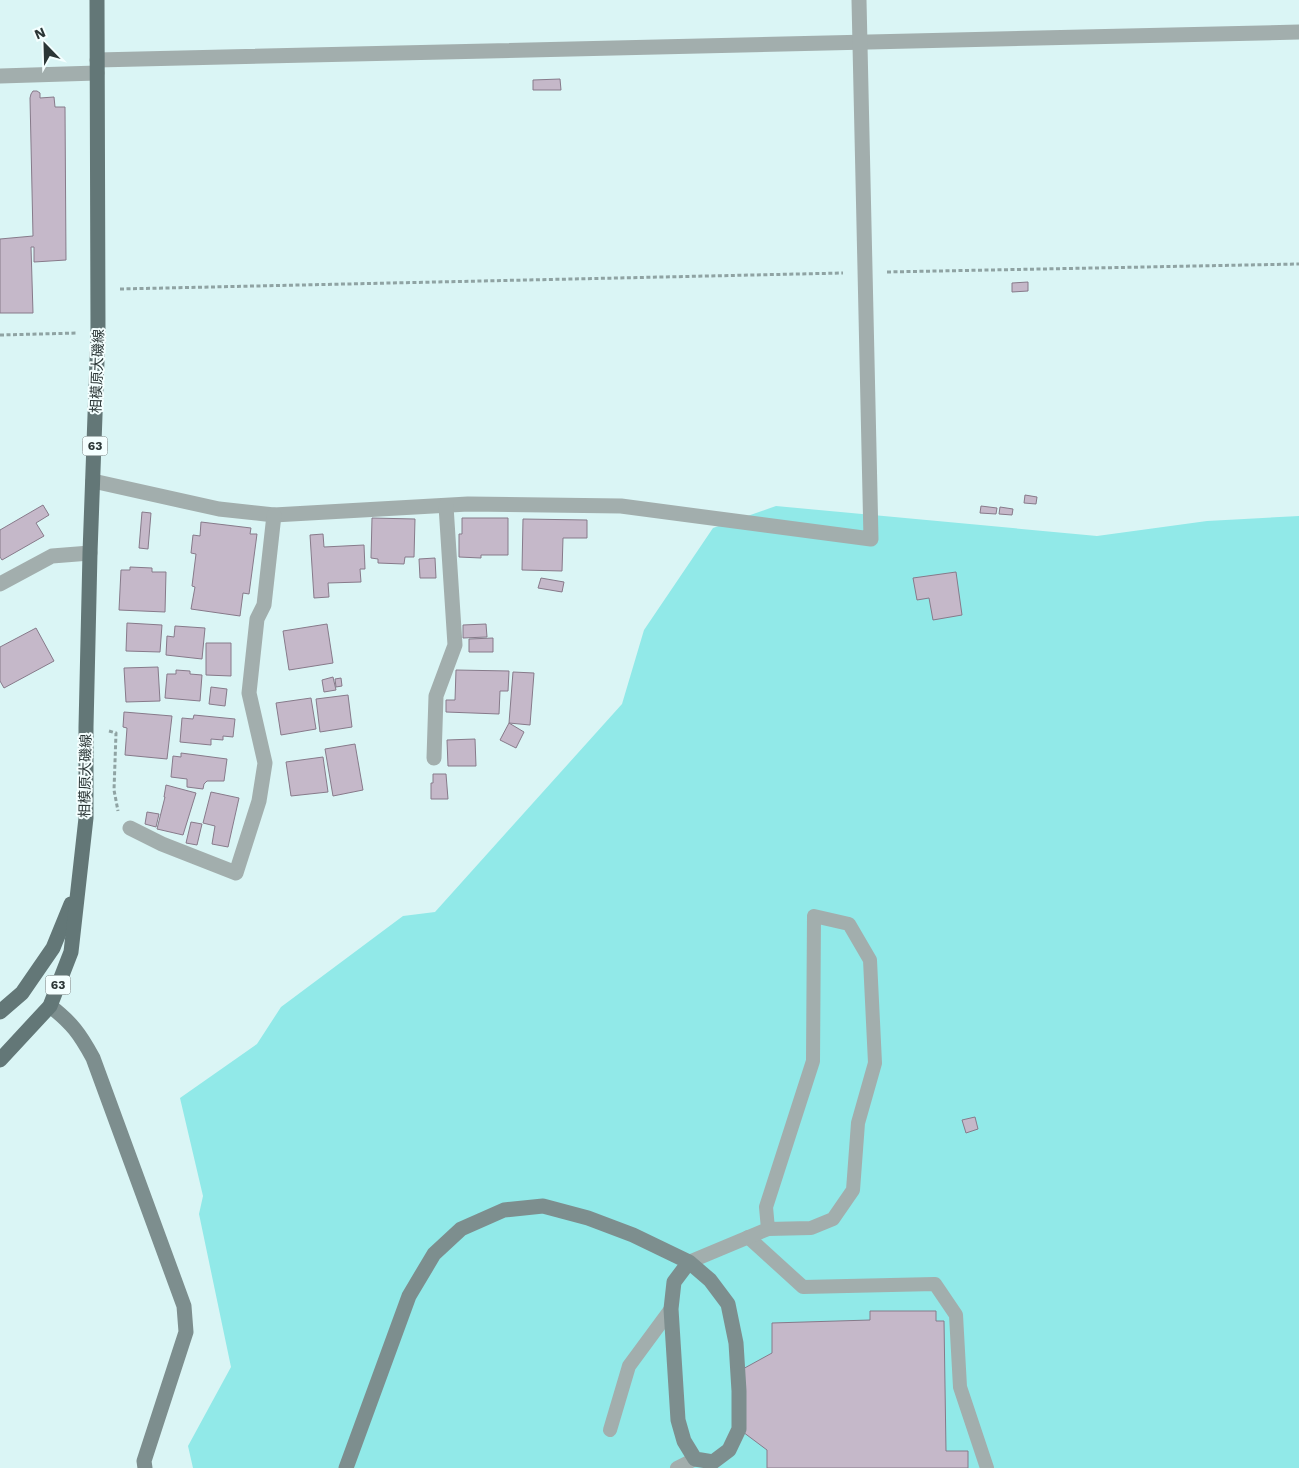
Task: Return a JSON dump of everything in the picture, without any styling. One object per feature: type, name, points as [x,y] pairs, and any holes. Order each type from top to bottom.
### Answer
[{"type":"main road","name":"相模原大磯線","points":[[0,1060],[50,1006],[71,952],[86,818],[90,553],[99,289],[97,0]]},
{"type":"main road","name":"相模原大磯線","points":[[0,1012],[22,993],[53,948],[77,892]]},
{"type":"street","points":[[93,481],[219,509],[274,515],[446,506],[621,506],[871,539],[859,0]]},
{"type":"street","points":[[0,76],[97,67],[859,42],[1299,32]]},
{"type":"street","points":[[434,758],[429,740],[436,696],[456,645],[446,506]]},
{"type":"street","points":[[130,828],[162,844],[236,873],[259,801],[265,763],[248,693],[258,619],[264,605],[274,515]]},
{"type":"street","points":[[0,584],[52,556],[90,553]]},
{"type":"street","points":[[50,1006],[68,1020],[82,1038],[93,1058],[184,1306],[186,1332],[144,1461],[145,1468]]},
{"type":"street","points":[[346,1468],[409,1296],[434,1254],[461,1229],[504,1210],[543,1206],[588,1218],[633,1235],[689,1262],[710,1280],[728,1304],[736,1343],[739,1429],[729,1450],[713,1462],[695,1459],[684,1441],[678,1420],[671,1308],[674,1282],[689,1262]]},
{"type":"lane","points":[[689,1262],[768,1229],[810,1228],[833,1220],[853,1190],[858,1123],[875,1062],[870,960],[849,924],[814,916],[813,1061],[766,1207],[768,1229]]},
{"type":"lane","points":[[748,1237],[803,1287],[935,1284],[956,1315],[960,1387],[987,1468]]},
{"type":"lane","points":[[610,1430],[630,1366],[671,1308]]},
{"type":"lane","points":[[677,1468],[695,1459]]},
{"type":"path","points":[[99,289],[1299,264]]},
{"type":"path","points":[[0,335],[98,333]]},
{"type":"path","points":[[86,727],[116,733],[114,790],[116,806],[121,818],[130,828]]},
{"type":"shaded area","points":[[776,506],[1097,536],[1207,521],[1299,516],[1299,1468],[193,1468],[188,1446],[231,1367],[199,1214],[203,1196],[180,1098],[257,1044],[281,1007],[403,916],[435,912],[622,704],[644,630],[713,528]]},
{"type":"building","points":[[560,79],[561,90],[533,90],[533,80]]},
{"type":"building","points":[[33,91],[40,93],[40,98],[54,97],[55,107],[65,107],[66,260],[34,262],[34,247],[31,247],[33,313],[0,313],[0,239],[33,236],[30,98]]},
{"type":"building","points":[[1028,282],[1028,291],[1012,292],[1012,283]]},
{"type":"building","points":[[1025,495],[1037,497],[1036,504],[1024,503]]},
{"type":"building","points":[[43,505],[49,515],[36,523],[44,536],[2,560],[0,557],[0,530]]},
{"type":"building","points":[[981,506],[997,508],[996,514],[980,513]]},
{"type":"building","points":[[1000,507],[1013,509],[1012,515],[999,514]]},
{"type":"building","points":[[142,512],[151,513],[148,549],[139,548]]},
{"type":"building","points":[[372,518],[415,519],[414,557],[405,557],[404,564],[378,563],[378,559],[371,558]]},
{"type":"building","points":[[462,518],[508,518],[508,555],[481,555],[481,558],[459,557],[459,534],[462,534]]},
{"type":"building","points":[[523,519],[587,520],[587,538],[563,538],[562,571],[522,570]]},
{"type":"building","points":[[201,522],[251,528],[250,534],[257,534],[249,594],[243,593],[240,616],[191,609],[195,587],[192,586],[196,554],[191,553],[193,535],[200,536]]},
{"type":"building","points":[[323,534],[324,547],[364,545],[365,569],[360,569],[361,582],[328,583],[329,597],[314,598],[310,535]]},
{"type":"building","points":[[435,558],[436,578],[420,578],[419,559]]},
{"type":"building","points":[[130,567],[152,568],[152,572],[166,572],[165,612],[119,610],[121,570],[130,570]]},
{"type":"building","points":[[956,572],[962,615],[933,620],[929,598],[917,600],[913,578]]},
{"type":"building","points":[[541,578],[564,582],[562,592],[538,588]]},
{"type":"building","points":[[127,623],[162,625],[160,652],[126,651]]},
{"type":"building","points":[[327,624],[333,663],[289,670],[283,631]]},
{"type":"building","points":[[486,624],[487,637],[463,638],[463,625]]},
{"type":"building","points":[[175,626],[205,628],[202,659],[166,655],[167,636],[174,637]]},
{"type":"building","points":[[36,628],[54,661],[4,688],[0,681],[0,647]]},
{"type":"building","points":[[493,638],[493,652],[469,652],[469,639]]},
{"type":"building","points":[[206,643],[231,643],[231,676],[206,675]]},
{"type":"building","points":[[158,667],[160,701],[126,702],[124,668]]},
{"type":"building","points":[[176,670],[190,671],[190,674],[202,675],[200,701],[165,698],[167,674],[176,674]]},
{"type":"building","points":[[456,670],[509,671],[508,691],[500,691],[499,714],[446,712],[446,700],[455,700]]},
{"type":"building","points":[[513,672],[534,673],[530,725],[509,723]]},
{"type":"building","points":[[333,677],[336,690],[324,692],[322,680]]},
{"type":"building","points":[[341,678],[342,686],[336,687],[335,679]]},
{"type":"building","points":[[211,687],[227,689],[225,706],[209,704]]},
{"type":"building","points":[[348,695],[352,727],[320,732],[316,699]]},
{"type":"building","points":[[311,698],[316,729],[281,735],[276,703]]},
{"type":"building","points":[[124,712],[172,716],[167,759],[125,755],[127,728],[123,727]]},
{"type":"building","points":[[194,715],[235,719],[233,737],[223,736],[223,740],[211,739],[211,745],[180,742],[182,718],[193,719]]},
{"type":"building","points":[[509,723],[524,732],[516,748],[500,740]]},
{"type":"building","points":[[475,739],[476,766],[448,766],[447,740]]},
{"type":"building","points":[[355,744],[363,790],[333,796],[325,749]]},
{"type":"building","points":[[181,753],[227,759],[224,781],[207,781],[203,789],[187,787],[187,779],[171,777],[173,756],[181,757]]},
{"type":"building","points":[[323,757],[328,792],[291,796],[286,762]]},
{"type":"building","points":[[433,774],[446,774],[448,799],[431,799]]},
{"type":"building","points":[[166,785],[196,793],[183,835],[157,829]]},
{"type":"building","points":[[211,792],[239,798],[228,847],[212,844],[215,826],[203,823]]},
{"type":"building","points":[[147,812],[159,814],[156,827],[145,824]]},
{"type":"building","points":[[191,822],[202,824],[197,845],[186,843]]},
{"type":"building","points":[[975,1117],[978,1129],[966,1133],[962,1120]]},
{"type":"building","points":[[870,1311],[936,1311],[936,1321],[944,1321],[946,1451],[968,1451],[968,1468],[767,1468],[767,1450],[743,1432],[741,1370],[772,1353],[772,1323],[870,1320]]}]
